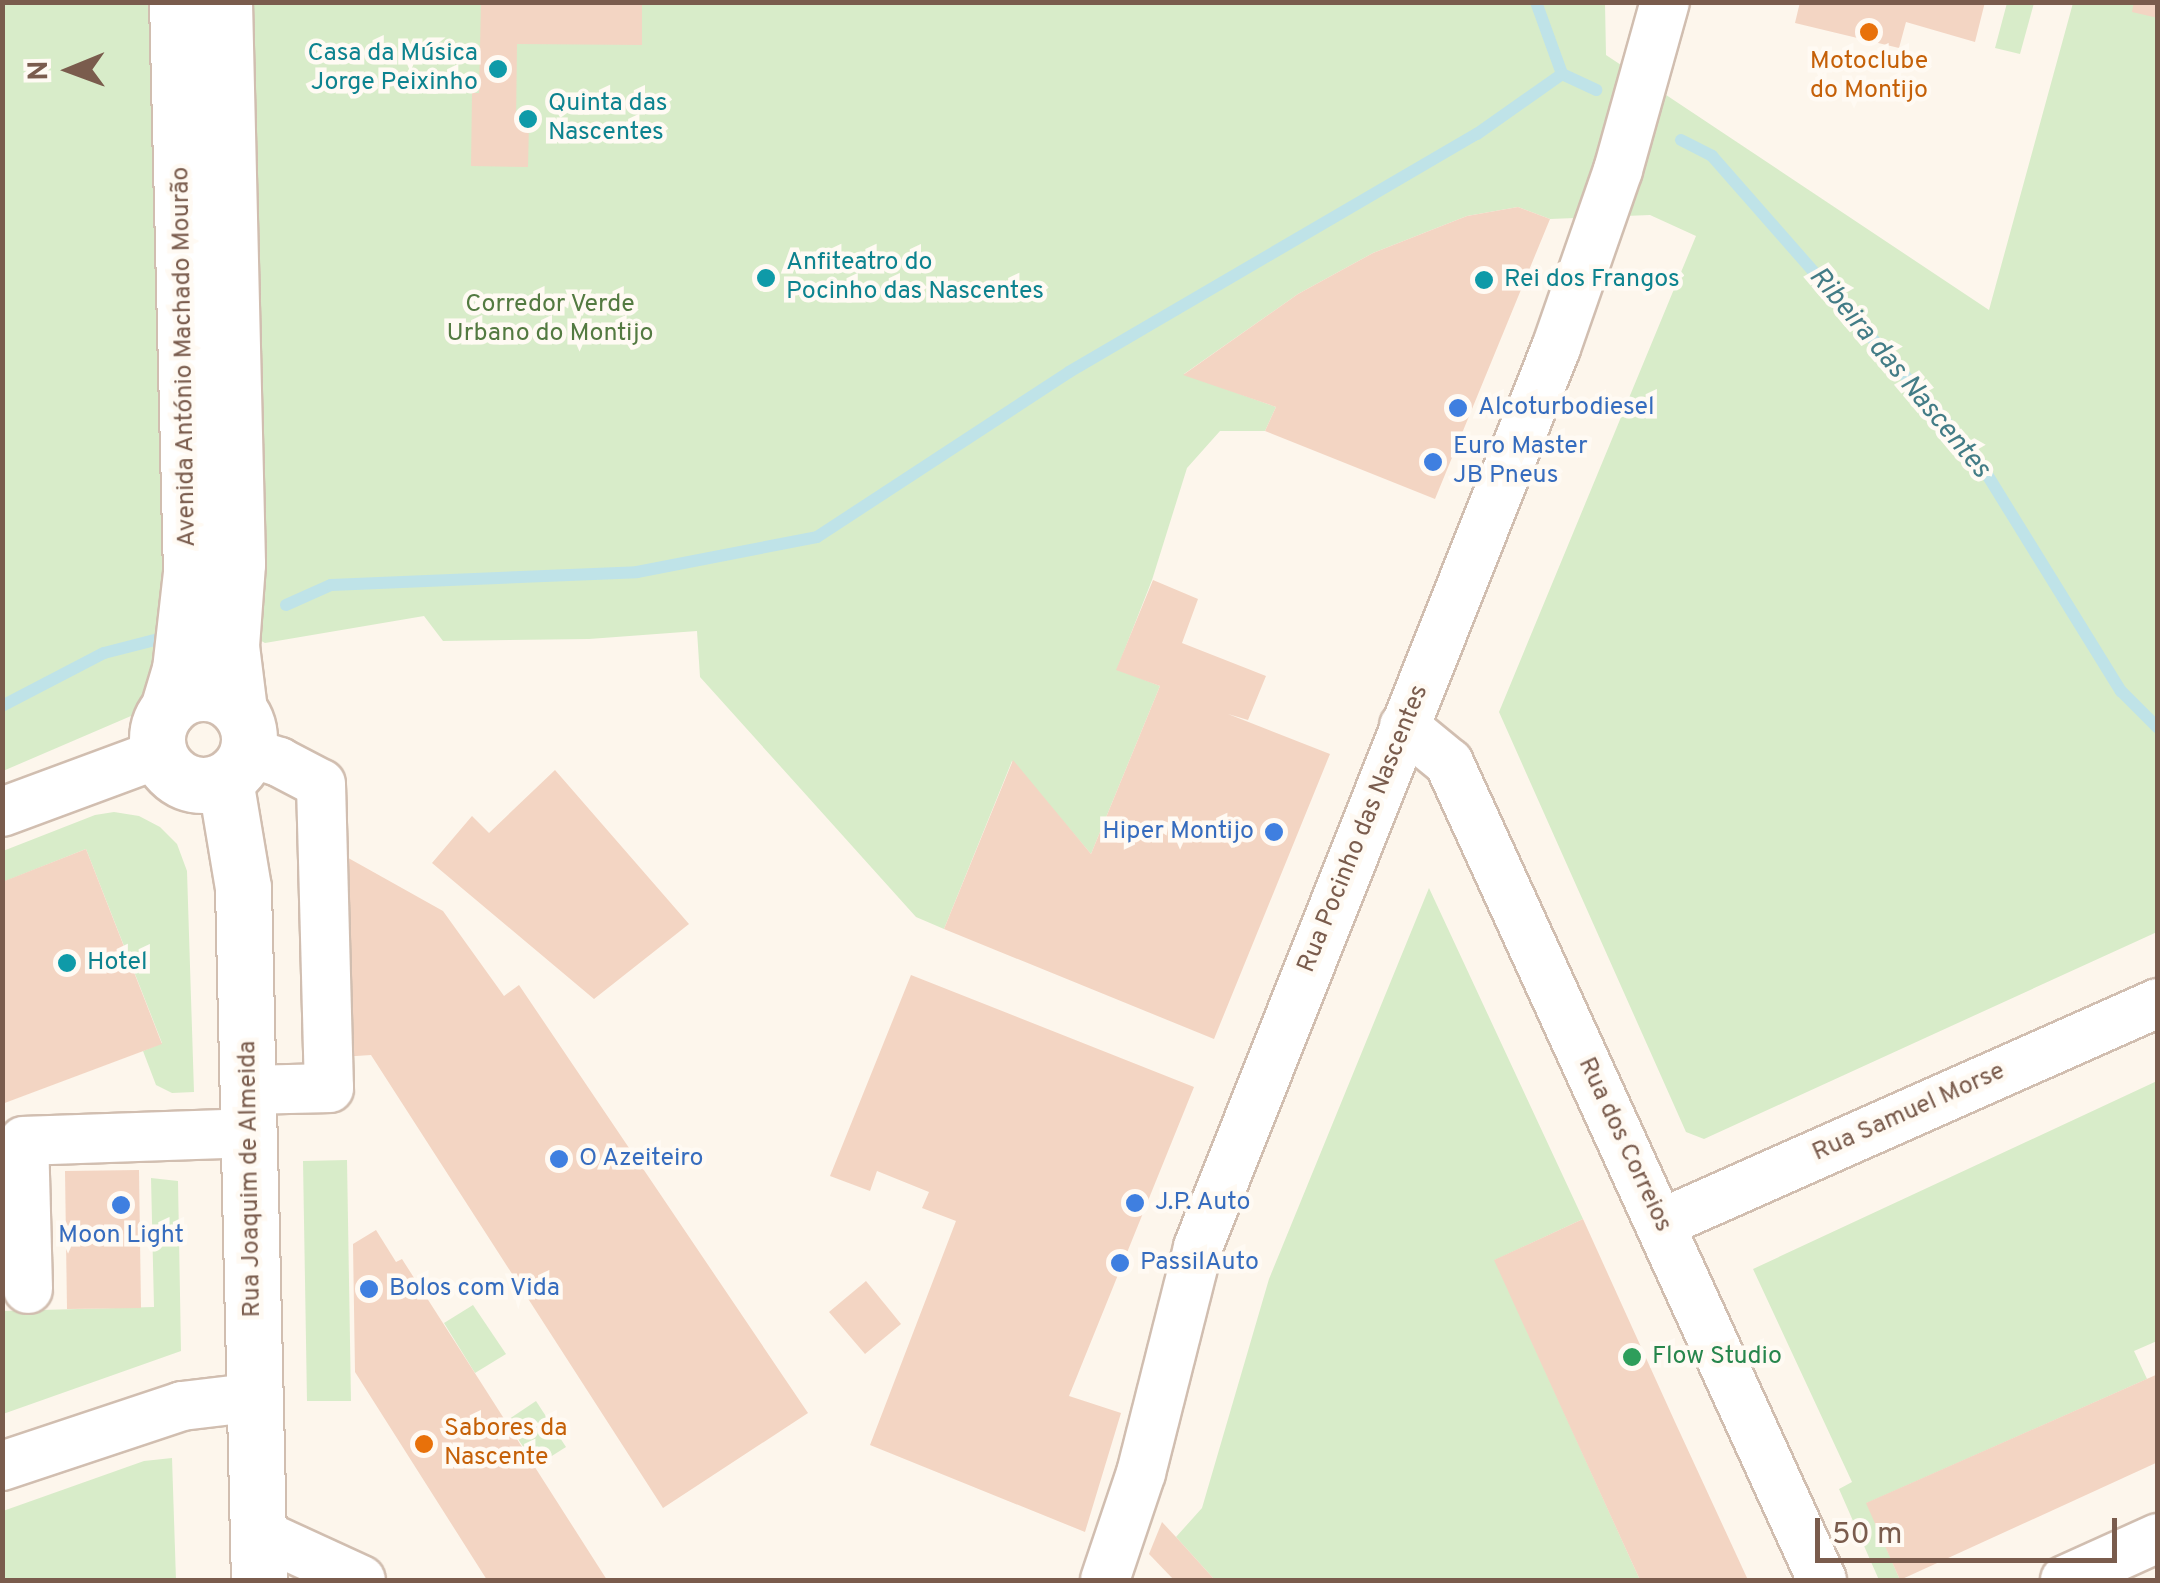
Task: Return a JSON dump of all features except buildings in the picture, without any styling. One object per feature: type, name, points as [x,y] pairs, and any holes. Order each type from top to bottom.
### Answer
[{"type":"main road","name":"Avenida António Machado Mourão","points":[[164,732],[180,669],[191,572],[177,2]]},
{"type":"main road","name":"Avenida António Machado Mourão","points":[[224,2],[237,564],[231,646],[237,748]]},
{"type":"main road","points":[[212,694],[237,748],[194,785],[179,779],[164,732],[181,698],[212,694]]},
{"type":"main road","name":"Rua Joaquim de Almeida","points":[[237,748],[250,1112],[259,1557]]},
{"type":"street","name":"Rua Pocinho das Nascentes","points":[[1637,2],[1640,82]]},
{"type":"street","name":"Rua Pocinho das Nascentes","points":[[1106,1580],[1141,1473],[1198,1247],[1556,348],[1618,170],[1665,2]]},
{"type":"street","name":"Rua dos Correios","points":[[1404,726],[1449,763],[1822,1580]]},
{"type":"street","points":[[2,812],[164,732]]},
{"type":"street","points":[[28,1289],[24,1141],[250,1112],[330,1088],[321,784],[280,762],[237,748]]},
{"type":"street","name":"Rua Samuel Morse","points":[[1660,1224],[2158,1004]]},
{"type":"street","points":[[2,1466],[182,1406],[257,1396]]},
{"type":"street","points":[[2064,1580],[2158,1538]]},
{"type":"street","points":[[259,1557],[361,1580]]},
{"type":"green space","name":"Corredor Verde Urbano do Montijo","points":[[3,3],[1605,3],[1606,55],[1989,310],[2073,3],[2157,3],[2157,932],[1704,1139],[1686,1132],[1499,712],[1696,236],[1650,215],[1550,219],[1518,207],[1467,216],[1373,253],[1298,294],[1184,374],[1276,407],[1265,431],[1220,431],[1187,468],[1152,580],[1117,669],[1160,686],[1091,854],[1012,761],[944,929],[916,917],[700,677],[697,631],[589,639],[443,641],[424,616],[265,643],[254,637],[174,679],[131,716],[3,771]]},
{"type":"green space","points":[[2007,3],[2034,3],[2020,54],[1995,48]]},
{"type":"green space","points":[[114,812],[139,816],[160,827],[177,844],[187,871],[194,1092],[172,1093],[156,1085],[143,1051],[162,1043],[86,849],[3,882],[3,851],[95,815]]},
{"type":"green space","points":[[1429,888],[1583,1219],[1495,1260],[1640,1580],[1215,1580],[1176,1537],[1202,1508],[1269,1279]]},
{"type":"green space","points":[[2157,1081],[2157,1341],[2134,1351],[2147,1379],[1867,1503],[1900,1580],[1879,1580],[1839,1489],[1852,1482],[1753,1269]]},
{"type":"green space","points":[[347,1160],[351,1401],[307,1401],[303,1161]]},
{"type":"green space","points":[[151,1178],[178,1181],[181,1351],[3,1414],[2,1311],[154,1307]]},
{"type":"green space","points":[[473,1305],[506,1354],[475,1373],[444,1323]]},
{"type":"green space","points":[[536,1401],[566,1447],[536,1466],[506,1421]]},
{"type":"green space","points":[[172,1458],[176,1580],[3,1580],[3,1511],[144,1461]]},
{"type":"waterway","name":"Ribeira das Nascentes","points":[[1536,2],[1562,74],[1597,90]]},
{"type":"waterway","points":[[286,605],[331,585],[637,572],[817,537],[1069,372],[1477,134],[1562,74]]},
{"type":"waterway","name":"Ribeira das Nascentes","points":[[1681,140],[1712,156],[1975,455],[2121,691],[2158,728]]},
{"type":"waterway","points":[[2,706],[104,653],[170,636]]},
{"type":"place","name":"Motoclube do Montijo","points":[[1869,32]]},
{"type":"place","name":"Casa da Música Jorge Peixinho","points":[[498,69]]},
{"type":"place","name":"Quinta das Nascentes","points":[[528,119]]},
{"type":"place","name":"Anfiteatro do Pocinho das Nascentes","points":[[766,278]]},
{"type":"place","name":"Rei dos Frangos","points":[[1484,280]]},
{"type":"place","name":"Alcoturbodiesel","points":[[1458,408]]},
{"type":"place","name":"Euro Master JB Pneus","points":[[1433,462]]},
{"type":"place","name":"Hiper Montijo","points":[[1274,832]]},
{"type":"place","name":"Hotel","points":[[67,963]]},
{"type":"place","name":"O Azeiteiro","points":[[559,1159]]},
{"type":"place","name":"J.P. Auto","points":[[1135,1203]]},
{"type":"place","name":"Moon Light","points":[[121,1205]]},
{"type":"place","name":"PassilAuto","points":[[1120,1263]]},
{"type":"place","name":"Bolos com Vida","points":[[369,1289]]},
{"type":"place","name":"Flow Studio","points":[[1632,1357]]},
{"type":"place","name":"Sabores da Nascente","points":[[424,1444]]}]
